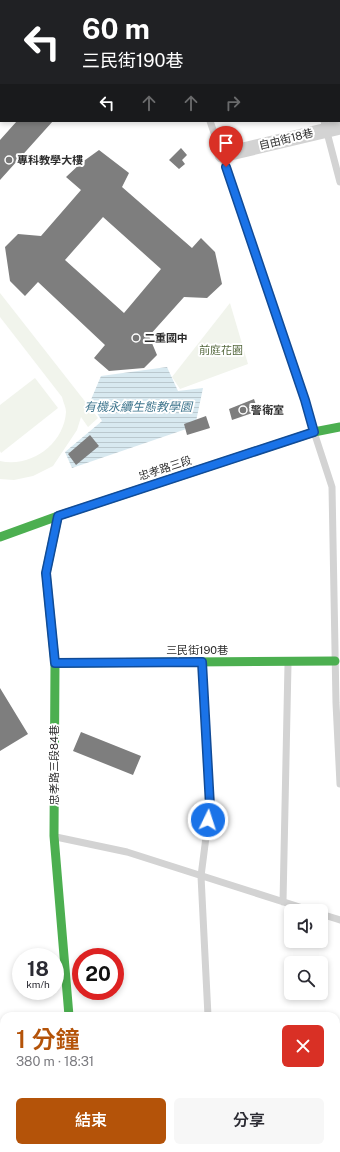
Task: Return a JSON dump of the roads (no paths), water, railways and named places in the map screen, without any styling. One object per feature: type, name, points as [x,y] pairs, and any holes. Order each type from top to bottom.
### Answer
[{"type":"street","name":"自由街18巷","points":[[222,155],[330,126]]},
{"type":"street","name":"忠孝路三段","points":[[0,537],[58,516],[314,432],[340,427]]},
{"type":"street","name":"忠孝路三段84巷","points":[[58,516],[46,573],[55,663],[54,836],[69,1012]]},
{"type":"street","name":"三民街190巷","points":[[55,663],[338,661]]},
{"type":"lane","points":[[210,122],[305,400],[332,487],[336,517],[340,784]]},
{"type":"lane","points":[[330,126],[340,182]]},
{"type":"lane","points":[[202,662],[210,806],[201,876],[208,1012]]},
{"type":"lane","points":[[283,902],[288,662]]},
{"type":"lane","points":[[54,836],[126,852],[289,904]]},
{"type":"lane","points":[[328,916],[340,920]]},
{"type":"water","name":"有機永續生態教學園","points":[[167,367],[178,391],[203,388],[195,426],[72,468],[65,452],[102,421],[90,402],[101,376]]},
{"type":"place","name":"專科教學大樓","points":[[9,160]]},
{"type":"place","name":"二重國中","points":[[136,338]]},
{"type":"place","name":"警衛室","points":[[243,410]]},
{"type":"park label","name":"前庭花園","points":[[221,350]]}]
